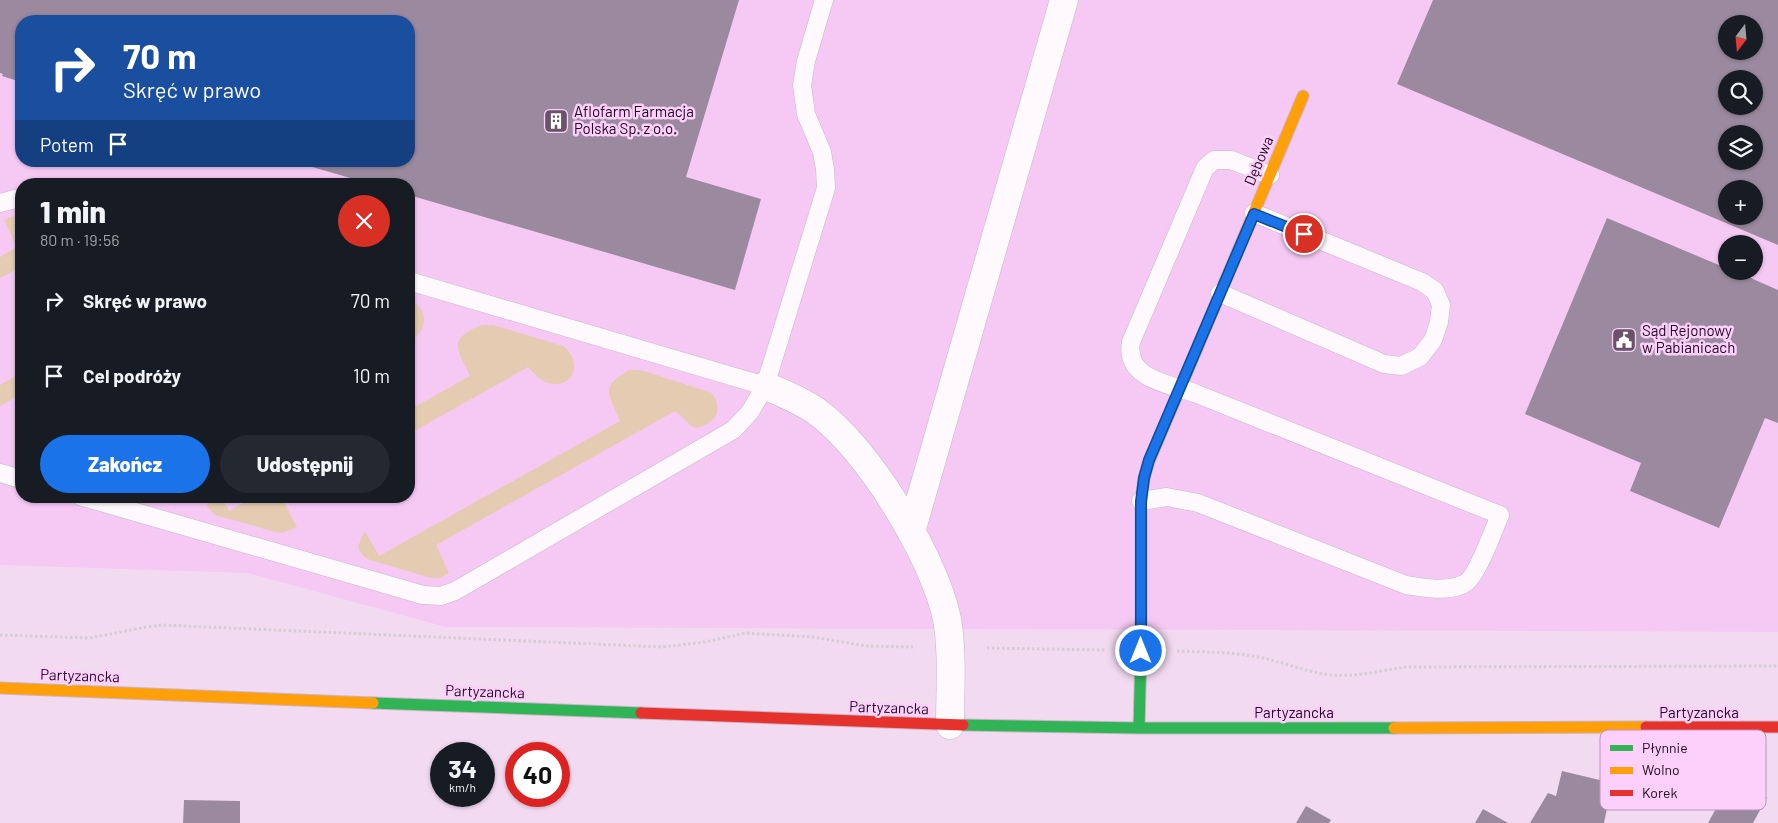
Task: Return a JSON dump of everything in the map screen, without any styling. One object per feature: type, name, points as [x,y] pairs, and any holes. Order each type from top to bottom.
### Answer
[{"type":"main road","name":"Dębowa","points":[[1139,728],[1141,502],[1144,478],[1149,460],[1303,96]]},
{"type":"main road","name":"Partyzancka","points":[[0,688],[950,725],[1139,728],[1778,727]]},
{"type":"street","points":[[912,532],[1064,0]]},
{"type":"street","points":[[765,386],[791,396],[816,411],[841,432],[890,496],[912,532],[930,568],[941,597],[947,621],[950,648],[950,725]]},
{"type":"lane","points":[[104,503],[424,595],[442,596],[455,591],[733,430],[750,412],[765,386],[826,188],[822,152],[806,114],[802,85],[806,61],[824,0]]},
{"type":"lane","points":[[1141,502],[1167,497],[1198,503],[1406,585],[1428,588],[1452,587],[1466,584],[1475,574],[1500,516],[1180,388],[1160,382],[1142,374],[1132,364],[1131,342],[1205,168],[1214,160],[1230,160],[1270,175]]},
{"type":"lane","points":[[0,203],[15,199]]},
{"type":"lane","points":[[1220,293],[1384,364],[1401,366],[1420,357],[1432,340],[1439,322],[1441,305],[1434,291],[1422,282],[1254,214]]},
{"type":"lane","points":[[415,283],[765,386]]},
{"type":"lane","points":[[0,473],[15,477]]},
{"type":"path","points":[[0,635],[90,638],[146,626],[162,625],[662,647],[706,642],[745,633],[813,637],[866,646],[1242,654],[1334,676],[1406,667],[1778,666]]},
{"type":"shaded area","points":[[0,0],[1778,0],[1778,632],[446,627],[248,573],[0,565]]},
{"type":"shaded area","points":[[15,216],[15,243],[4,220]]},
{"type":"shaded area","points":[[15,248],[15,270],[0,278],[0,257]]},
{"type":"shaded area","points":[[415,303],[420,308],[424,320],[423,326],[416,337]]},
{"type":"shaded area","points":[[482,325],[493,325],[563,346],[570,353],[573,360],[573,374],[563,383],[555,384],[541,380],[528,367],[415,431],[415,407],[470,376],[458,346],[459,340],[463,335]]},
{"type":"shaded area","points":[[630,370],[641,370],[712,393],[717,402],[716,415],[705,425],[693,427],[675,411],[436,545],[449,573],[440,578],[431,578],[370,560],[361,553],[358,546],[365,531],[379,556],[620,421],[609,392],[613,381]]},
{"type":"shaded area","points":[[15,376],[15,397],[0,406],[0,385]]},
{"type":"shaded area","points":[[207,503],[225,503],[229,511],[243,503],[287,503],[285,504],[297,527],[282,533],[275,532],[215,515],[207,506]]},
{"type":"building","name":"Aflofarm Farmacja Polska Sp. z o.o.","points":[[0,0],[739,0],[686,177],[761,199],[735,290],[415,197],[415,178],[350,178],[312,167],[415,167],[415,15],[15,15],[15,80],[2,76],[3,74],[0,73]]},
{"type":"building","points":[[1433,0],[1778,0],[1778,245],[1763,239],[1763,235],[1754,235],[1731,225],[1763,225],[1763,180],[1718,180],[1718,220],[1397,84]]},
{"type":"building","points":[[1607,218],[1718,265],[1718,280],[1755,280],[1778,290],[1778,423],[1765,418],[1719,528],[1630,491],[1641,463],[1525,414]]},
{"type":"building","points":[[1562,771],[1600,780],[1600,810],[1607,810],[1604,823],[1530,823],[1548,793],[1556,796]]},
{"type":"building","points":[[184,800],[240,801],[240,823],[183,823]]},
{"type":"building","points":[[1306,806],[1331,820],[1329,823],[1296,823]]},
{"type":"building","points":[[1483,809],[1508,823],[1475,823]]},
{"type":"building","points":[[1715,810],[1760,810],[1753,823],[1708,823]]},
{"type":"traffic: fast","points":[[1139,728],[1141,501],[1144,478],[1149,461],[1195,353]]},
{"type":"traffic: fast","points":[[373,703],[641,713]]},
{"type":"traffic: fast","points":[[963,725],[1139,728],[1394,728]]},
{"type":"traffic: slow","points":[[1195,353],[1303,96]]},
{"type":"traffic: slow","points":[[0,688],[373,703]]},
{"type":"traffic: slow","points":[[1394,728],[1646,727]]},
{"type":"traffic: jam","points":[[641,713],[963,725]]},
{"type":"traffic: jam","points":[[1646,727],[1778,727]]},
{"type":"place","name":"Aflofarm Farmacja Polska Sp. z o.o.","points":[[556,121]]},
{"type":"place","name":"Sąd Rejonowy w Pabianicach","points":[[1624,340]]},
{"type":"route","points":[[1141,651],[1141,502],[1144,478],[1149,460],[1254,214],[1304,234]]}]
